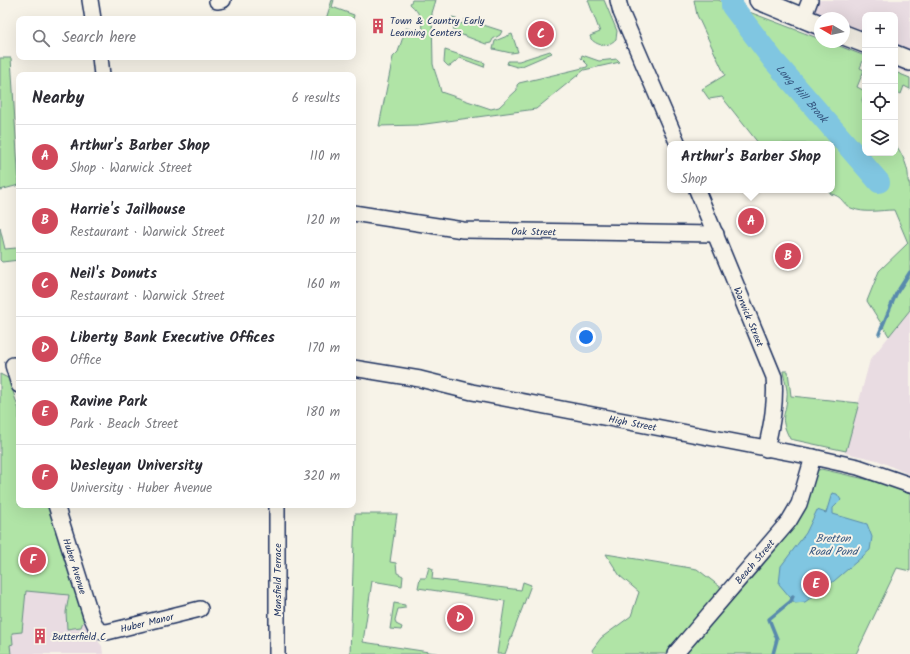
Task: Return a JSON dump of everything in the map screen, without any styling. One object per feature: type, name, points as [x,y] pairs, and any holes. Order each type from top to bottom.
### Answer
[{"type":"main road","points":[[759,0],[803,18]]},
{"type":"main road","points":[[850,37],[862,42]]},
{"type":"main road","points":[[898,56],[910,61]]},
{"type":"street","points":[[90,0],[93,16]]},
{"type":"street","points":[[618,0],[621,12],[677,141]]},
{"type":"street","points":[[803,18],[810,0]]},
{"type":"street","points":[[100,60],[102,72]]},
{"type":"street","name":"Warwick Street","points":[[698,193],[774,377],[774,414],[766,449]]},
{"type":"street","name":"Oak Street","points":[[356,214],[463,230],[716,234]]},
{"type":"street","points":[[11,366],[16,377]]},
{"type":"street","name":"High Street","points":[[356,368],[420,379],[472,392],[813,457],[858,467],[910,485]]},
{"type":"street","name":"Beach Street","points":[[675,654],[789,521],[798,504],[813,457]]},
{"type":"street","name":"Huber Avenue","points":[[57,508],[95,627]]},
{"type":"street","name":"Mansfield Terrace","points":[[277,508],[277,654]]},
{"type":"street","name":"Huber Manor","points":[[95,627],[102,632],[107,632],[200,609]]},
{"type":"shaded area","points":[[818,0],[910,0],[910,74],[898,69],[898,12],[862,12],[862,55],[844,48],[850,48],[850,12],[814,12],[814,37],[805,33]]},
{"type":"shaded area","points":[[910,310],[910,475],[877,460],[845,453],[870,360]]},
{"type":"shaded area","points":[[0,374],[8,378],[16,401],[16,508],[21,508],[84,619],[83,622],[102,646],[103,654],[0,654]]},
{"type":"green space","points":[[332,0],[334,0],[332,7],[354,15],[354,16],[327,16]]},
{"type":"green space","points":[[412,0],[436,0],[432,13],[433,64],[441,92],[491,109],[499,107],[517,90],[517,85],[519,83],[587,67],[588,65],[581,58],[582,55],[599,61],[617,59],[620,62],[584,70],[536,109],[418,125],[379,126],[393,57],[398,52],[406,28],[423,33],[420,17],[410,4]]},
{"type":"green space","points":[[588,0],[604,0],[617,31],[616,39],[610,44],[600,45],[591,39],[590,36],[600,32]]},
{"type":"green space","points":[[694,0],[718,0],[814,37],[814,48],[844,48],[862,55],[862,63],[860,68],[862,69],[862,75],[857,87],[862,90],[862,156],[898,156],[898,149],[905,162],[910,185],[910,310],[889,336],[867,301],[879,271],[908,243],[894,210],[856,210],[848,206],[838,196],[831,194],[830,193],[835,193],[835,141],[757,141],[722,97],[709,99],[702,89],[725,75],[697,15]]},
{"type":"green space","points":[[452,17],[456,18],[455,22],[463,24],[465,19],[502,31],[500,35],[493,39],[491,43],[486,44],[457,33],[454,30]]},
{"type":"green space","points":[[512,34],[518,52],[511,53],[493,49],[495,41]]},
{"type":"green space","points":[[445,50],[485,63],[484,67],[460,58],[448,66],[444,62]]},
{"type":"green space","points":[[550,51],[552,53],[522,66],[517,67],[507,64],[508,61],[519,61]]},
{"type":"green space","points":[[0,58],[11,58],[16,137],[16,186],[0,190]]},
{"type":"green space","points":[[898,73],[910,78],[910,89],[904,86],[901,94],[898,92]]},
{"type":"green space","points":[[0,228],[5,249],[16,248],[16,260],[2,262],[0,260]]},
{"type":"green space","points":[[783,371],[788,371],[791,396],[859,403],[846,451],[790,439],[784,425],[787,393]]},
{"type":"green space","points":[[0,374],[8,378],[16,401],[16,508],[50,508],[84,619],[81,627],[67,629],[66,612],[69,595],[26,591],[22,632],[12,633],[13,644],[10,645],[11,654],[0,654]]},
{"type":"green space","points":[[821,469],[887,484],[910,494],[910,571],[897,568],[856,654],[683,654],[775,550],[794,525],[809,491],[813,489],[809,488],[816,471]]},
{"type":"green space","points":[[355,514],[397,514],[390,562],[396,563],[397,573],[403,576],[402,586],[372,581],[363,642],[442,654],[350,654]]},
{"type":"green space","points":[[606,554],[697,569],[723,589],[670,654],[594,654],[592,650],[601,638],[631,616],[639,592],[620,576]]},
{"type":"green space","points":[[429,567],[433,569],[432,579],[521,590],[523,582],[531,585],[505,654],[497,654],[505,601],[418,588],[420,578],[426,578]]},
{"type":"green space","points":[[394,603],[405,605],[405,608],[398,609],[395,620],[396,624],[402,627],[401,630],[390,629]]},
{"type":"water","name":"Bretton Road Pond","points":[[832,493],[837,494],[841,500],[833,508],[833,514],[867,524],[872,537],[870,550],[834,581],[805,602],[795,603],[779,584],[781,566],[806,533],[817,510],[826,513]]},
{"type":"waterway","name":"Long Hill Brook","points":[[732,0],[732,6],[774,61],[879,182]]},
{"type":"waterway","points":[[879,334],[896,294],[910,272]]},
{"type":"waterway","points":[[773,654],[777,639],[769,619],[791,601],[793,596]]},
{"type":"place","name":"Town & Country Early Learning Centers","points":[[378,26]]},
{"type":"place","name":"Neil's Donuts","points":[[541,34]]},
{"type":"place","name":"Arthur's Barber Shop","points":[[751,221]]},
{"type":"place","name":"Harrie's Jailhouse","points":[[788,256]]},
{"type":"place","name":"Wesleyan University","points":[[33,560]]},
{"type":"place","name":"Ravine Park","points":[[816,584]]},
{"type":"place","name":"Liberty Bank Executive Offices","points":[[460,618]]},
{"type":"place","name":"Butterfield C","points":[[40,636]]}]
